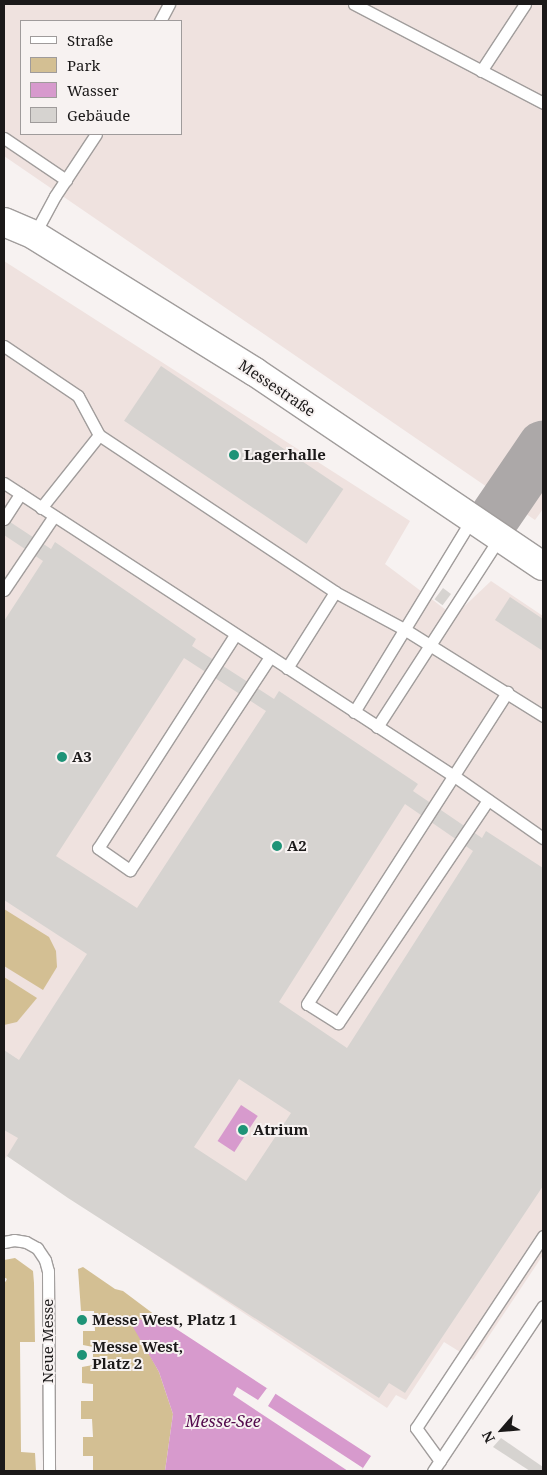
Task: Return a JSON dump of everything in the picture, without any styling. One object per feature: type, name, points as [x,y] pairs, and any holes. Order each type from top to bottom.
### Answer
[{"type":"street","name":"Messestraße","points":[[4,222],[34,235],[255,372],[488,526],[543,566]]},
{"type":"lane","points":[[161,20],[169,4]]},
{"type":"lane","points":[[354,4],[543,102]]},
{"type":"lane","points":[[482,72],[525,4]]},
{"type":"lane","points":[[34,235],[95,135]]},
{"type":"lane","points":[[4,138],[66,180]]},
{"type":"lane","points":[[4,346],[78,396],[99,435],[335,592],[404,628],[543,716]]},
{"type":"lane","points":[[41,508],[99,435]]},
{"type":"lane","points":[[4,483],[270,658],[454,776],[543,838]]},
{"type":"lane","points":[[4,519],[20,494]]},
{"type":"lane","points":[[4,590],[54,516]]},
{"type":"lane","points":[[354,712],[404,628],[425,599],[488,526]]},
{"type":"lane","points":[[377,727],[430,644],[488,526]]},
{"type":"lane","points":[[286,668],[335,592]]},
{"type":"lane","points":[[235,634],[98,848],[130,870],[270,658]]},
{"type":"lane","points":[[488,800],[338,1023],[307,1004],[507,692]]},
{"type":"lane","points":[[440,1461],[416,1428],[543,1236]]},
{"type":"lane","name":"Neue Messe","points":[[4,1242],[14,1240],[26,1242],[37,1248],[45,1260],[48,1271],[49,1471]]},
{"type":"lane","points":[[433,1471],[543,1306]]},
{"type":"shaded area","points":[[4,4],[543,4],[543,509],[535,520],[4,156]]},
{"type":"shaded area","points":[[4,261],[410,521],[385,564],[454,616],[491,581],[543,616],[543,1255],[473,1360],[444,1342],[406,1400],[396,1395],[387,1408],[7,1156],[4,1160]]},
{"type":"green space","points":[[4,909],[49,937],[56,951],[57,967],[43,990],[4,966]]},
{"type":"green space","points":[[4,977],[37,998],[17,1022],[4,1025]]},
{"type":"green space","points":[[15,1258],[33,1271],[35,1342],[20,1342],[21,1452],[35,1453],[36,1471],[4,1471],[4,1284],[7,1279],[4,1277],[4,1260]]},
{"type":"green space","points":[[83,1267],[115,1289],[123,1291],[155,1315],[147,1320],[130,1319],[159,1372],[173,1414],[165,1471],[93,1471],[93,1456],[83,1456],[83,1437],[93,1437],[92,1419],[81,1419],[81,1401],[93,1401],[93,1384],[82,1383],[82,1367],[93,1365],[93,1347],[83,1345],[83,1331],[95,1331],[94,1311],[81,1311],[78,1269]]},
{"type":"water","points":[[241,1105],[258,1116],[234,1152],[218,1141]]},
{"type":"water","name":"Messe-See","points":[[155,1315],[371,1456],[361,1471],[165,1471],[173,1414],[159,1372],[130,1319],[147,1320]]},
{"type":"pier","points":[[237,1387],[258,1400],[267,1388],[276,1393],[268,1406],[363,1468],[361,1471],[348,1471],[233,1395]]},
{"type":"building","name":"Lagerhalle","points":[[161,366],[343,489],[306,544],[124,421]]},
{"type":"building","points":[[4,518],[51,549],[55,542],[196,639],[192,646],[274,699],[279,691],[418,784],[413,791],[482,838],[486,831],[543,868],[543,1186],[405,1393],[389,1383],[379,1398],[68,1198],[7,1156],[18,1138],[4,1130],[4,1050],[19,1060],[87,954],[4,900],[4,621],[43,561],[4,535]],"holes":[[[184,658],[266,711],[137,908],[56,856]],[[405,804],[473,851],[347,1048],[279,1002]],[[239,1079],[291,1113],[246,1181],[194,1147]]]},
{"type":"building","points":[[443,588],[451,594],[443,605],[435,599]]},
{"type":"building","points":[[510,597],[543,619],[543,651],[495,620]]},
{"type":"building","points":[[501,1438],[543,1467],[543,1471],[530,1471],[493,1447]]},
{"type":"taxiway","points":[[496,514],[543,445]]},
{"type":"place","name":"Lagerhalle","points":[[234,455]]},
{"type":"place","name":"A3","points":[[62,757]]},
{"type":"place","name":"A2","points":[[277,846]]},
{"type":"place","name":"Atrium","points":[[243,1130]]},
{"type":"place","name":"Messe West, Platz 1","points":[[82,1320]]},
{"type":"place","name":"Messe West, Platz 2","points":[[82,1355]]}]
